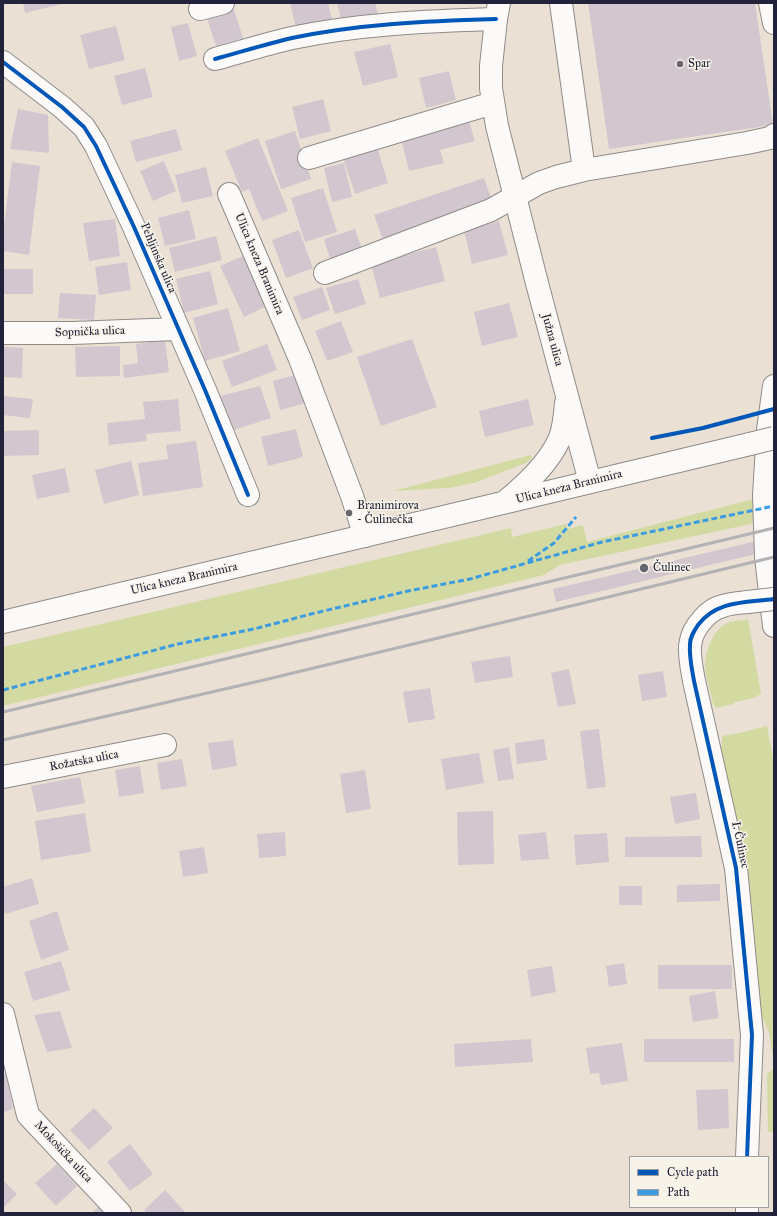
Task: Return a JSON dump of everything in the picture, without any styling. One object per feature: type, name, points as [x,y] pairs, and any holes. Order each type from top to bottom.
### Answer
[{"type":"street","points":[[200,9],[223,3]]},
{"type":"street","points":[[561,3],[584,170]]},
{"type":"street","points":[[770,3],[774,23]]},
{"type":"street","points":[[215,59],[292,38],[366,26],[446,20],[497,11]]},
{"type":"street","name":"Južna ulica","points":[[497,11],[491,66],[491,88],[497,126],[514,198],[590,482]]},
{"type":"street","name":"Pehljinska ulica","points":[[3,62],[62,107],[84,127],[96,146],[134,227],[205,390],[248,495]]},
{"type":"street","points":[[309,158],[493,103]]},
{"type":"street","points":[[325,272],[491,210],[539,183],[556,177],[584,170],[747,143],[770,138],[774,135]]},
{"type":"street","name":"Ulica kneza Branimira","points":[[229,194],[300,359],[352,496],[365,536]]},
{"type":"street","name":"Sopnička ulica","points":[[3,333],[73,333],[177,328]]},
{"type":"street","points":[[774,386],[768,430],[764,495],[766,557],[774,626]]},
{"type":"street","points":[[503,503],[524,486],[540,468],[559,440],[565,414],[566,393]]},
{"type":"street","name":"Ulica kneza Branimira","points":[[3,622],[774,438]]},
{"type":"street","name":"I. Čulinec","points":[[748,1156],[752,1034],[736,868],[694,681],[690,656],[690,643],[693,632],[710,612],[723,606],[774,599]]},
{"type":"street","name":"Rožatska ulica","points":[[3,777],[165,746]]},
{"type":"street","name":"Mokošička ulica","points":[[3,1014],[28,1115],[120,1213]]},
{"type":"green space","points":[[531,455],[532,458],[526,463],[474,483],[449,488],[393,491]]},
{"type":"green space","points":[[774,495],[774,519],[560,565],[544,575],[3,706],[3,647],[511,528],[512,537],[566,524],[568,529],[583,525],[587,542]]},
{"type":"green space","points":[[748,619],[761,694],[753,698],[716,708],[713,704],[706,677],[705,662],[708,648],[715,634],[724,625],[732,621]]},
{"type":"green space","points":[[767,726],[774,762],[774,1064],[769,1032],[757,1005],[720,749],[722,745],[722,736]]},
{"type":"green space","points":[[774,1069],[774,1132],[768,1132],[767,1074]]},
{"type":"building","points":[[23,3],[62,3],[62,4],[25,13]]},
{"type":"building","points":[[290,3],[328,3],[333,23],[297,32]]},
{"type":"building","points":[[337,3],[375,3],[379,18],[343,27]]},
{"type":"building","name":"Spar","points":[[588,3],[755,3],[773,125],[609,149]]},
{"type":"building","points":[[233,7],[244,41],[217,49],[206,15]]},
{"type":"building","points":[[188,23],[197,56],[179,61],[171,27]]},
{"type":"building","points":[[116,26],[125,60],[89,69],[80,35]]},
{"type":"building","points":[[390,44],[398,77],[363,86],[354,52]]},
{"type":"building","points":[[145,68],[153,97],[122,105],[114,76]]},
{"type":"building","points":[[449,71],[456,100],[426,108],[419,78]]},
{"type":"building","points":[[323,99],[331,131],[300,139],[292,107]]},
{"type":"building","points":[[18,109],[48,115],[49,153],[10,149]]},
{"type":"building","points":[[469,121],[475,141],[440,150],[444,163],[409,171],[401,138]]},
{"type":"building","points":[[176,129],[182,150],[136,162],[130,141]]},
{"type":"building","points":[[295,131],[311,179],[281,189],[265,141]]},
{"type":"building","points":[[258,138],[288,211],[262,221],[249,189],[242,192],[225,151]]},
{"type":"building","points":[[377,147],[388,183],[355,194],[343,158]]},
{"type":"building","points":[[164,161],[176,191],[153,201],[140,171]]},
{"type":"building","points":[[12,162],[40,166],[29,255],[3,251],[3,233]]},
{"type":"building","points":[[344,163],[352,197],[332,202],[324,168]]},
{"type":"building","points":[[206,167],[213,196],[182,203],[175,175]]},
{"type":"building","points":[[484,178],[494,206],[384,243],[374,215]]},
{"type":"building","points":[[323,188],[337,232],[305,242],[291,198]]},
{"type":"building","points":[[189,210],[196,239],[165,246],[158,218]]},
{"type":"building","points":[[115,219],[120,256],[89,261],[83,223]]},
{"type":"building","points":[[499,221],[508,255],[472,264],[464,230]]},
{"type":"building","points":[[355,229],[364,255],[332,265],[324,239]]},
{"type":"building","points":[[299,230],[313,268],[286,278],[272,240]]},
{"type":"building","points":[[216,236],[222,260],[175,272],[169,248]]},
{"type":"building","points":[[436,247],[445,281],[380,298],[371,264]]},
{"type":"building","points":[[245,255],[269,305],[244,317],[220,266]]},
{"type":"building","points":[[127,262],[131,290],[99,295],[95,267]]},
{"type":"building","points":[[3,269],[33,269],[33,294],[3,294]]},
{"type":"building","points":[[210,271],[218,304],[184,313],[176,279]]},
{"type":"building","points":[[358,279],[366,304],[335,314],[326,288]]},
{"type":"building","points":[[322,287],[330,310],[302,320],[293,297]]},
{"type":"building","points":[[60,293],[96,295],[94,320],[58,318]]},
{"type":"building","points":[[509,303],[518,337],[482,346],[474,312]]},
{"type":"building","points":[[228,308],[240,351],[205,361],[193,318]]},
{"type":"building","points":[[341,321],[353,352],[327,361],[315,331]]},
{"type":"building","points":[[412,339],[437,407],[381,426],[357,357]]},
{"type":"building","points":[[165,340],[169,372],[124,378],[123,365],[138,363],[136,344]]},
{"type":"building","points":[[267,344],[277,370],[232,387],[222,361]]},
{"type":"building","points":[[120,346],[120,376],[76,377],[75,347]]},
{"type":"building","points":[[3,347],[23,348],[22,378],[3,377]]},
{"type":"building","points":[[299,374],[306,403],[280,410],[273,381]]},
{"type":"building","points":[[260,386],[271,418],[234,430],[220,396]]},
{"type":"building","points":[[3,396],[33,399],[30,418],[3,415]]},
{"type":"building","points":[[178,399],[181,431],[146,434],[147,441],[109,445],[107,423],[145,419],[143,402]]},
{"type":"building","points":[[528,399],[534,425],[485,437],[479,411]]},
{"type":"building","points":[[296,429],[303,457],[268,466],[261,437]]},
{"type":"building","points":[[39,430],[39,455],[3,456],[3,431]]},
{"type":"building","points":[[196,441],[203,487],[143,496],[138,463],[168,459],[166,445]]},
{"type":"building","points":[[131,461],[139,495],[104,504],[95,470]]},
{"type":"building","points":[[65,468],[70,492],[37,499],[32,475]]},
{"type":"building","points":[[761,540],[764,552],[556,602],[553,589]]},
{"type":"building","points":[[510,656],[513,677],[475,683],[471,662]]},
{"type":"building","points":[[569,669],[576,704],[558,707],[551,673]]},
{"type":"building","points":[[663,671],[667,697],[642,701],[638,675]]},
{"type":"building","points":[[430,688],[435,719],[408,723],[403,692]]},
{"type":"building","points":[[599,729],[606,787],[587,789],[580,731]]},
{"type":"building","points":[[544,739],[547,760],[517,764],[515,743]]},
{"type":"building","points":[[233,740],[237,766],[212,770],[208,743]]},
{"type":"building","points":[[509,747],[514,779],[498,781],[493,750]]},
{"type":"building","points":[[479,753],[484,783],[446,790],[441,759]]},
{"type":"building","points":[[182,759],[187,786],[161,790],[157,763]]},
{"type":"building","points":[[140,766],[144,793],[119,797],[115,770]]},
{"type":"building","points":[[365,770],[371,809],[346,813],[340,774]]},
{"type":"building","points":[[80,777],[85,803],[37,812],[31,786]]},
{"type":"building","points":[[696,793],[700,819],[675,824],[670,797]]},
{"type":"building","points":[[493,811],[494,864],[458,865],[457,812]]},
{"type":"building","points":[[85,813],[91,852],[41,860],[35,821]]},
{"type":"building","points":[[285,832],[286,856],[259,858],[257,834]]},
{"type":"building","points":[[546,832],[549,859],[521,861],[518,835]]},
{"type":"building","points":[[607,833],[609,862],[576,865],[574,835]]},
{"type":"building","points":[[701,836],[702,857],[625,857],[625,837]]},
{"type":"building","points":[[204,847],[208,873],[183,877],[179,851]]},
{"type":"building","points":[[32,878],[39,904],[5,914],[3,907],[3,887]]},
{"type":"building","points":[[720,884],[720,901],[677,902],[677,885]]},
{"type":"building","points":[[619,886],[642,886],[642,905],[619,905]]},
{"type":"building","points":[[57,911],[69,950],[41,960],[29,921]]},
{"type":"building","points":[[61,961],[70,990],[33,1001],[24,972]]},
{"type":"building","points":[[624,963],[627,984],[609,987],[606,966]]},
{"type":"building","points":[[658,965],[732,965],[732,989],[658,989]]},
{"type":"building","points":[[552,966],[556,992],[531,997],[527,970]]},
{"type":"building","points":[[715,991],[719,1018],[693,1022],[689,996]]},
{"type":"building","points":[[60,1011],[72,1048],[47,1052],[34,1015]]},
{"type":"building","points":[[531,1039],[533,1062],[455,1067],[454,1044]]},
{"type":"building","points":[[644,1039],[734,1039],[734,1062],[644,1062]]},
{"type":"building","points":[[622,1043],[628,1081],[601,1085],[599,1073],[590,1074],[586,1048]]},
{"type":"building","points":[[6,1074],[13,1109],[3,1112],[3,1075]]},
{"type":"building","points":[[728,1089],[729,1128],[698,1130],[696,1090]]},
{"type":"building","points":[[94,1108],[113,1128],[89,1150],[70,1130]]},
{"type":"building","points":[[130,1144],[153,1174],[130,1191],[107,1162]]},
{"type":"building","points":[[57,1164],[77,1186],[56,1206],[35,1183]]},
{"type":"building","points":[[3,1180],[17,1194],[3,1208]]},
{"type":"building","points":[[165,1190],[186,1213],[147,1213],[144,1210]]},
{"type":"building","points":[[103,1202],[114,1213],[92,1213]]},
{"type":"railway","points":[[3,712],[774,528]]},
{"type":"railway","points":[[3,740],[264,680],[774,557]]},
{"type":"marked path","points":[[3,690],[178,644],[254,629],[408,591],[470,579],[602,542],[774,506]]},
{"type":"marked path","points":[[528,561],[554,543],[576,517]]},
{"type":"cycle path","points":[[215,59],[292,38],[342,29],[419,22],[496,19]]},
{"type":"cycle path","points":[[3,62],[62,107],[84,127],[96,146],[134,227],[205,390],[248,495]]},
{"type":"cycle path","points":[[652,438],[703,428],[774,409]]},
{"type":"cycle path","points":[[747,1156],[752,1035],[736,868],[694,681],[690,658],[690,641],[691,636],[698,625],[714,611],[733,604],[774,599]]},
{"type":"place","name":"Spar","points":[[680,64]]},
{"type":"place","name":"Branimirova - Čulinečka","points":[[349,513]]},
{"type":"place","name":"Čulinec","points":[[644,568]]}]
